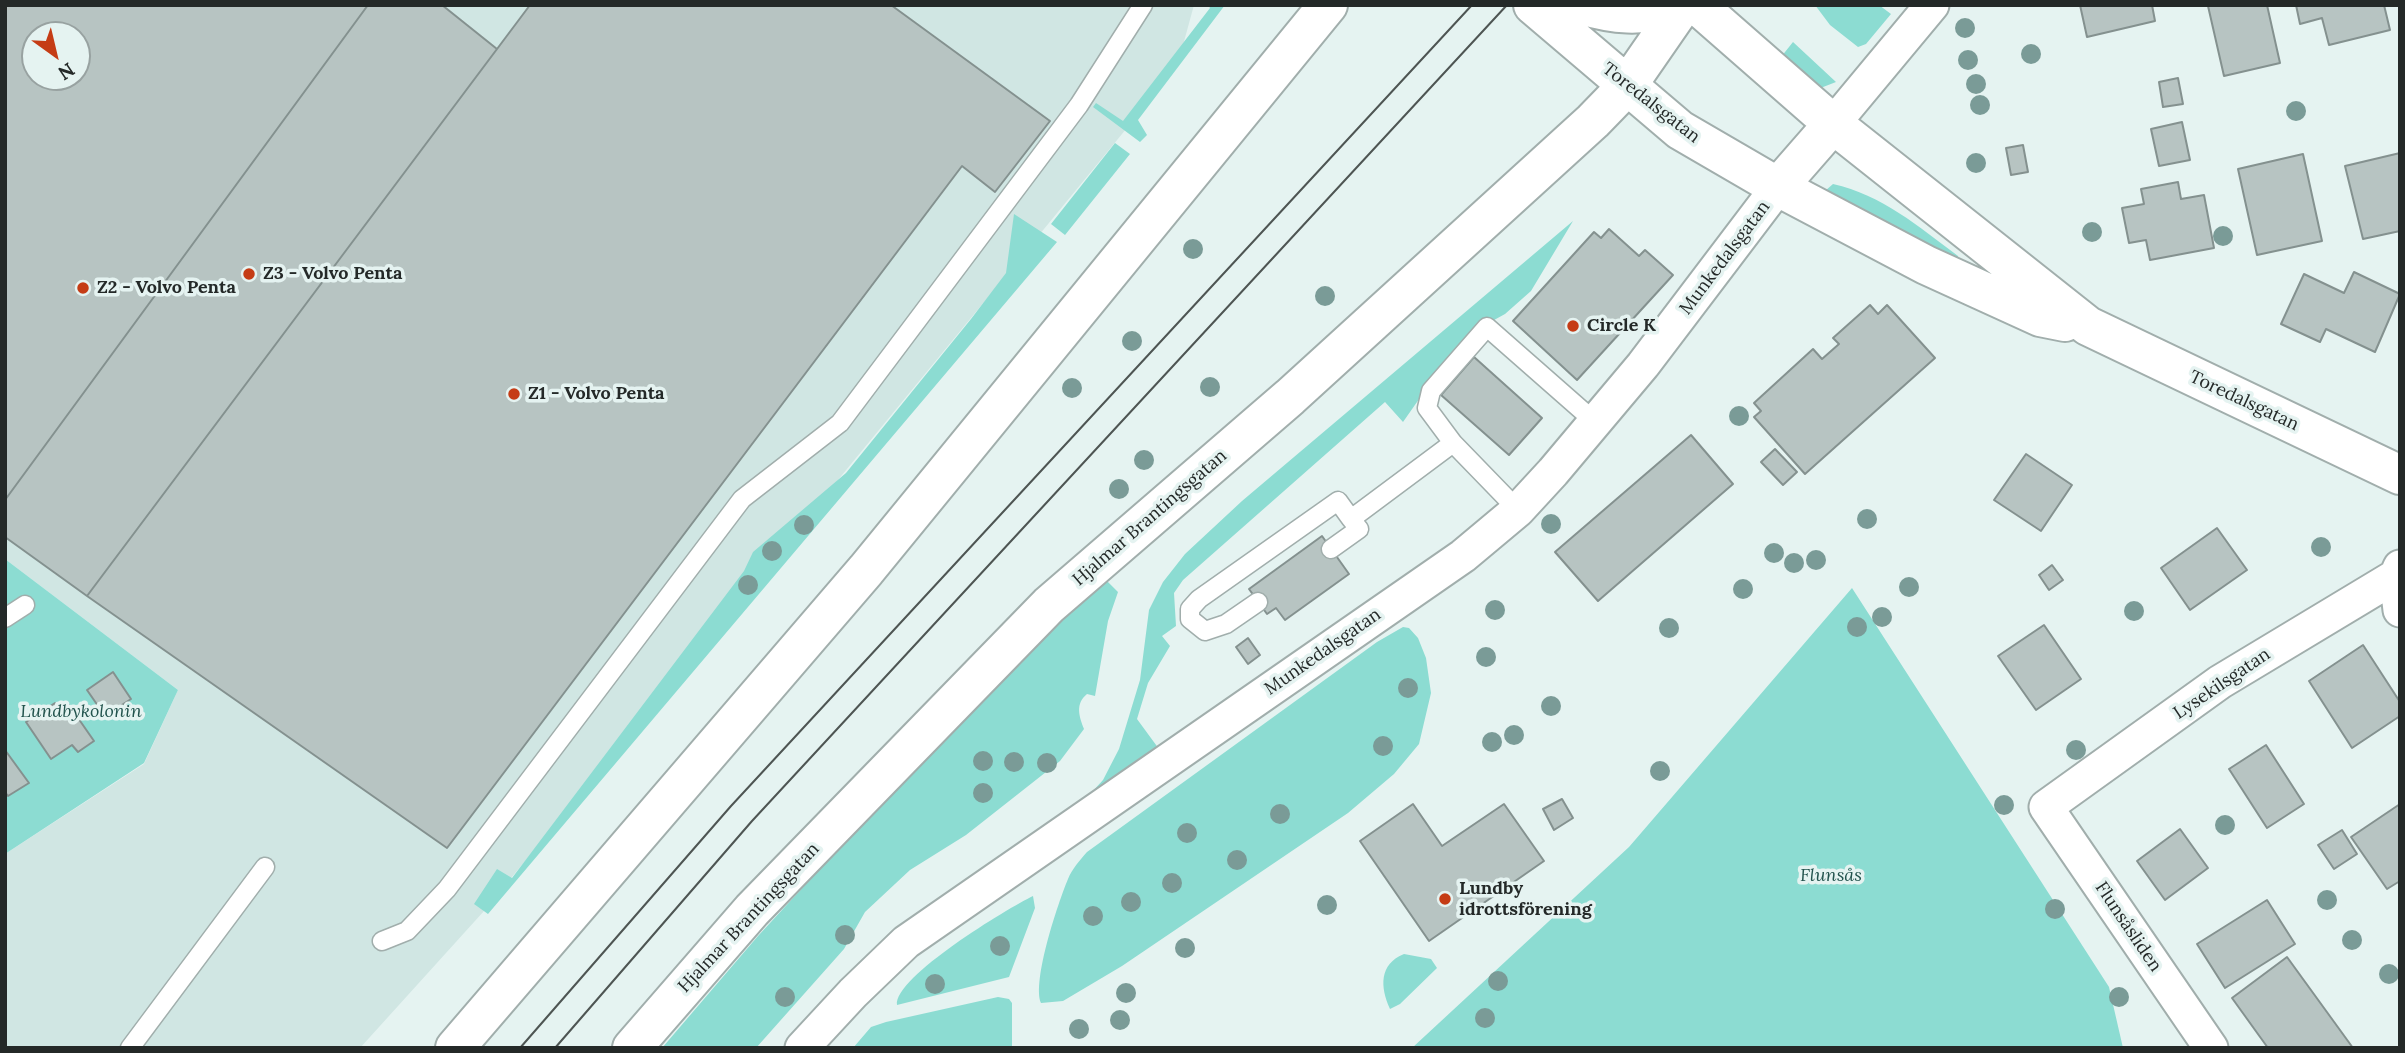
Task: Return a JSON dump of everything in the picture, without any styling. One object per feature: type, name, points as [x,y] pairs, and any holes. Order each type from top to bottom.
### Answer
[{"type":"main road","name":"Toredalsgatan","points":[[1533,5],[1680,130],[1778,187],[1926,265],[2040,317],[2088,326]]},
{"type":"main road","points":[[1581,5],[1629,15],[1658,12],[1672,5]]},
{"type":"main road","name":"Hjalmar Brantingsgatan","points":[[632,1048],[752,910],[1049,605],[1290,397],[1627,86],[1684,5]]},
{"type":"main road","name":"Toredalsgatan","points":[[1697,5],[1833,124],[2088,326],[2400,475]]},
{"type":"main road","points":[[455,1048],[866,570],[1316,13]]},
{"type":"main road","points":[[1778,187],[1833,124]]},
{"type":"street","points":[[1833,124],[1932,5]]},
{"type":"street","name":"Munkedalsgatan","points":[[802,1048],[853,993],[906,942],[1463,556],[1518,510],[1643,365],[1778,187]]},
{"type":"street","points":[[2398,571],[2400,610]]},
{"type":"street","name":"Lysekilsgatan","points":[[2046,807],[2220,682],[2398,571]]},
{"type":"street","name":"Flunsåsliden","points":[[2046,807],[2211,1048]]},
{"type":"lane","points":[[382,941],[407,931],[447,889],[742,499],[840,423],[1085,95],[1143,5]]},
{"type":"lane","points":[[1518,510],[1453,443],[1427,408],[1432,391],[1487,327],[1594,421]]},
{"type":"lane","points":[[1351,519],[1453,443]]},
{"type":"lane","points":[[1258,602],[1226,624],[1205,631],[1190,619],[1190,609],[1199,599],[1338,501],[1359,528],[1331,549]]},
{"type":"lane","points":[[5,618],[25,605]]},
{"type":"lane","points":[[130,1048],[265,867]]},
{"type":"shaded area","points":[[5,5],[1194,5],[1177,67],[484,911],[360,1048],[5,1048],[5,854],[144,764],[178,690],[5,559]]},
{"type":"green space","points":[[1208,5],[1225,5],[1138,120],[1147,135],[1140,142],[1093,107],[1096,103],[1123,121],[1210,8]]},
{"type":"green space","points":[[1815,5],[1879,5],[1891,14],[1866,44],[1858,47],[1830,25]]},
{"type":"green space","points":[[1793,42],[1836,82],[1818,89],[1777,62]]},
{"type":"green space","points":[[1115,143],[1130,154],[1065,235],[1051,224]]},
{"type":"green space","points":[[1833,184],[1868,196],[1899,213],[1958,256],[1960,264],[1817,198]]},
{"type":"green space","points":[[1014,214],[1057,242],[488,914],[474,904],[497,869],[512,878],[744,571],[753,552],[846,473],[971,319],[1006,273]]},
{"type":"green space","points":[[1573,221],[1531,291],[1505,314],[1485,325],[1431,382],[1403,422],[1385,402],[1183,580],[1174,593],[1176,626],[1162,636],[1170,646],[1148,683],[1137,719],[1159,749],[1081,804],[1103,780],[1119,749],[1140,680],[1149,610],[1163,582],[1185,554],[1242,501]]},
{"type":"green space","name":"Lundbykolonin","points":[[5,559],[178,690],[144,763],[5,854]]},
{"type":"green space","points":[[1104,578],[1118,592],[1108,621],[1095,696],[1087,694],[1083,698],[1079,706],[1084,729],[1060,761],[966,835],[910,870],[865,912],[844,949],[756,1048],[662,1048],[758,936],[915,766]]},
{"type":"green space","name":"Flunsås","points":[[1852,588],[2109,987],[2123,1048],[1412,1048],[1629,847]]},
{"type":"green space","points":[[1403,627],[1409,628],[1418,638],[1426,658],[1431,693],[1419,744],[1394,774],[1348,813],[1122,966],[1063,1001],[1041,1003],[1040,978],[1053,923],[1070,875],[1087,852],[1377,642]]},
{"type":"green space","points":[[1033,896],[1035,908],[1009,977],[897,1005],[901,993],[932,961],[978,928]]},
{"type":"green space","points":[[1404,954],[1431,959],[1437,968],[1400,1004],[1390,1009],[1384,993],[1384,977],[1390,964]]},
{"type":"green space","points":[[998,997],[1009,999],[1012,1003],[1012,1048],[853,1048],[871,1027]]},
{"type":"building","name":"Z2 - Volvo Penta","points":[[5,5],[368,5],[5,500]]},
{"type":"building","name":"Z3 - Volvo Penta","points":[[368,5],[442,5],[497,49],[87,596],[5,537],[5,500]]},
{"type":"building","name":"Z1 - Volvo Penta","points":[[530,5],[891,5],[1050,121],[995,192],[962,166],[447,848],[87,596]]},
{"type":"building","points":[[2080,5],[2152,5],[2155,21],[2087,37]]},
{"type":"building","points":[[2267,5],[2280,63],[2224,76],[2208,6]]},
{"type":"building","points":[[2296,5],[2384,5],[2390,30],[2329,45],[2322,18],[2300,24]]},
{"type":"building","points":[[2178,78],[2183,104],[2163,107],[2159,82]]},
{"type":"building","points":[[2182,122],[2190,160],[2159,166],[2151,129]]},
{"type":"building","points":[[2023,145],[2028,172],[2011,175],[2006,148]]},
{"type":"building","points":[[2400,153],[2400,231],[2363,239],[2345,166]]},
{"type":"building","points":[[2303,154],[2322,241],[2257,255],[2238,169]]},
{"type":"building","points":[[2178,182],[2181,199],[2204,195],[2214,248],[2150,260],[2146,240],[2129,243],[2122,208],[2144,204],[2141,189]]},
{"type":"building","points":[[1609,229],[1639,256],[1645,250],[1673,275],[1577,380],[1513,321],[1594,232],[1601,238]]},
{"type":"building","points":[[2354,272],[2400,294],[2375,352],[2326,329],[2320,342],[2281,324],[2304,274],[2344,293]]},
{"type":"building","points":[[1870,305],[1878,314],[1887,305],[1935,358],[1805,474],[1754,417],[1761,411],[1754,403],[1813,349],[1822,359],[1839,344],[1833,338]]},
{"type":"building","points":[[1474,357],[1542,418],[1509,455],[1441,395]]},
{"type":"building","points":[[1691,435],[1733,484],[1598,601],[1555,552]]},
{"type":"building","points":[[1775,449],[1797,472],[1783,485],[1761,462]]},
{"type":"building","points":[[2026,454],[2072,485],[2041,531],[1994,500]]},
{"type":"building","points":[[2217,528],[2247,570],[2190,610],[2161,568]]},
{"type":"building","points":[[1322,536],[1349,574],[1285,620],[1276,608],[1267,614],[1249,589]]},
{"type":"building","points":[[2052,565],[2063,580],[2049,590],[2039,575]]},
{"type":"building","points":[[2044,625],[2081,679],[2036,710],[1998,656]]},
{"type":"building","points":[[1248,638],[1260,655],[1248,664],[1236,647]]},
{"type":"building","points":[[2363,645],[2400,702],[2400,716],[2352,748],[2309,681]]},
{"type":"building","points":[[113,672],[131,699],[105,716],[87,690]]},
{"type":"building","points":[[55,703],[60,711],[69,705],[94,741],[78,752],[72,745],[51,759],[26,722]]},
{"type":"building","points":[[2266,745],[2304,804],[2267,828],[2229,769]]},
{"type":"building","points":[[5,750],[29,783],[8,796],[5,792]]},
{"type":"building","points":[[1562,799],[1573,818],[1554,830],[1543,809]]},
{"type":"building","name":"Lundby idrottsförening","points":[[1413,804],[1442,846],[1504,804],[1544,861],[1429,941],[1360,841]]},
{"type":"building","points":[[2400,804],[2400,881],[2387,889],[2351,837]]},
{"type":"building","points":[[2180,829],[2208,868],[2165,900],[2137,861]]},
{"type":"building","points":[[2342,830],[2357,854],[2334,869],[2318,845]]},
{"type":"building","points":[[2267,900],[2295,944],[2225,988],[2197,944]]},
{"type":"building","points":[[2287,957],[2353,1048],[2268,1048],[2232,998]]},
{"type":"tram line","points":[[520,1048],[731,806],[1472,5]]},
{"type":"tram line","points":[[555,1048],[752,821],[1507,5]]},
{"type":"place","name":"Z3 - Volvo Penta","points":[[249,274]]},
{"type":"place","name":"Z2 - Volvo Penta","points":[[83,288]]},
{"type":"place","name":"Circle K","points":[[1573,326]]},
{"type":"place","name":"Z1 - Volvo Penta","points":[[514,394]]},
{"type":"place","name":"Lundby idrottsförening","points":[[1445,899]]}]
